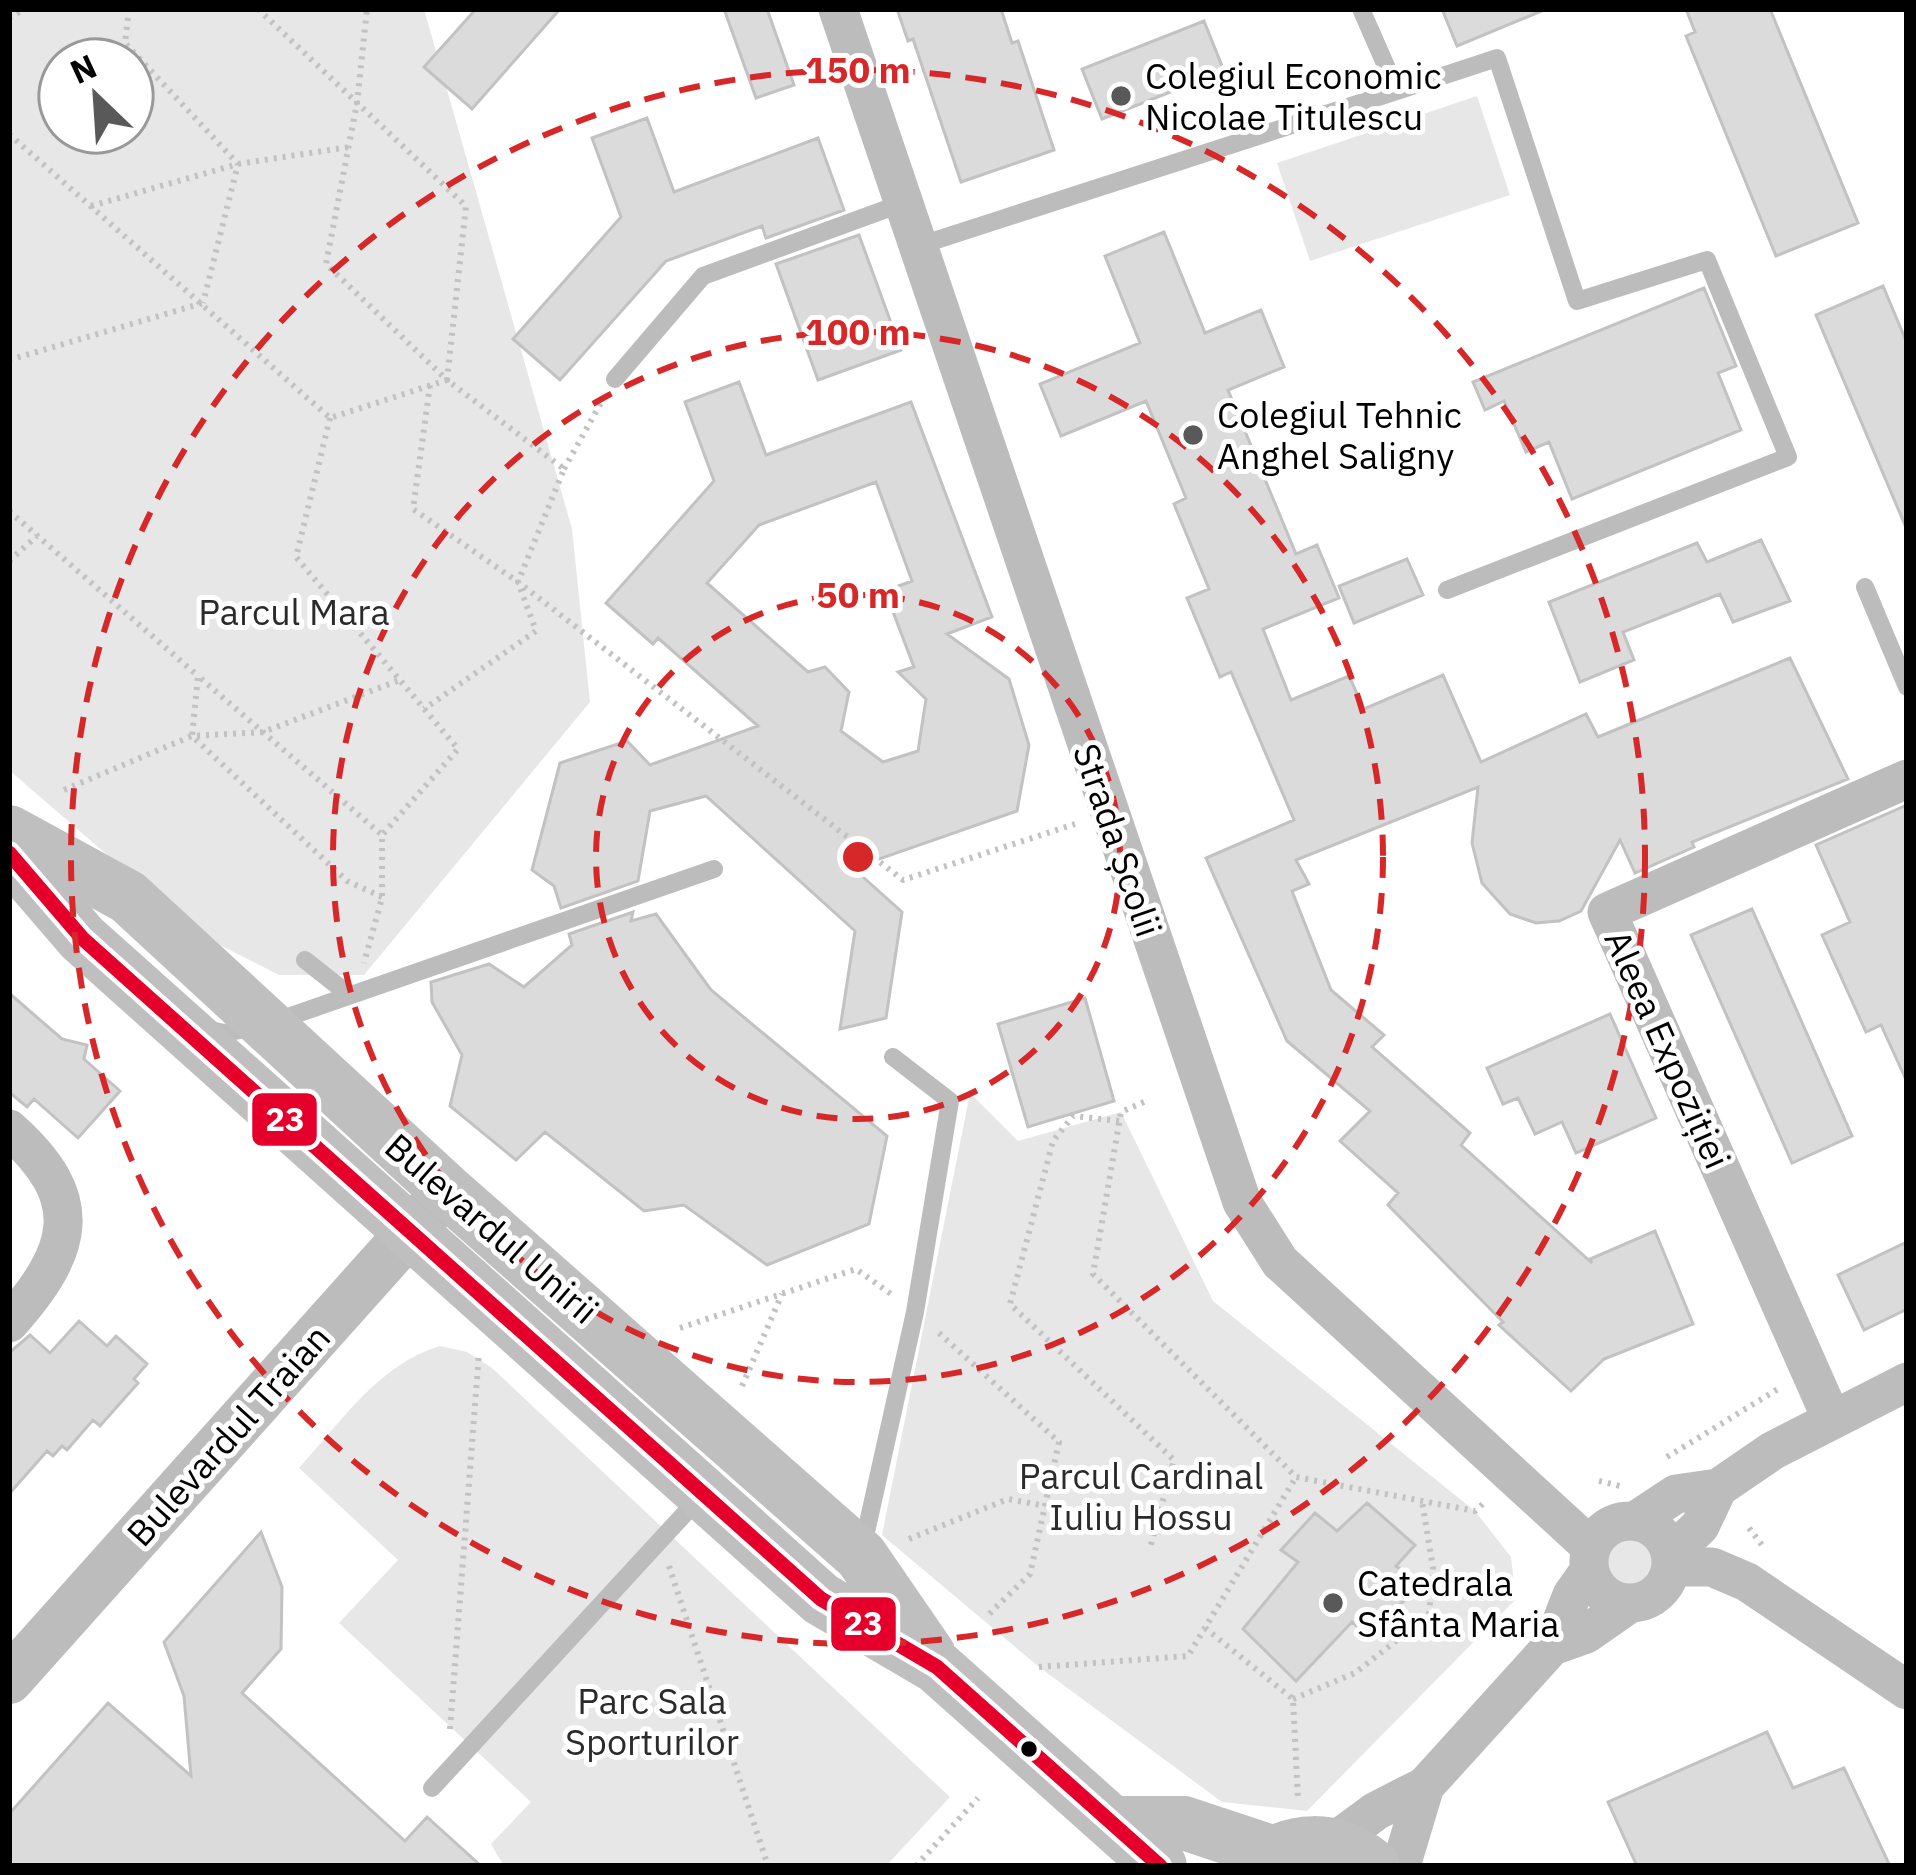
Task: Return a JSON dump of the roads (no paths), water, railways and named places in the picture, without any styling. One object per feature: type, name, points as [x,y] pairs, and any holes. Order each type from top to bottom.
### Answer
[{"type":"main road","name":"Bulevardul Unirii","points":[[9,832],[128,897],[265,1025],[429,1210],[703,1494],[820,1599],[937,1667],[1160,1866]]},
{"type":"main road","name":"Bulevardul Unirii","points":[[9,853],[82,938],[183,1025],[885,1548],[937,1667]]},
{"type":"main road","points":[[1112,1823],[1184,1823],[1306,1848]]},
{"type":"street","name":"Strada Școlii","points":[[838,9],[1225,1159],[1267,1248],[1590,1559]]},
{"type":"street","name":"Aleea Expoziției","points":[[1832,1420],[1607,912],[1907,779]]},
{"type":"street","points":[[9,1129],[55,1180],[68,1219],[55,1264],[9,1323]]},
{"type":"street","name":"Bulevardul Traian","points":[[9,1679],[429,1210]]},
{"type":"street","points":[[1306,1848],[1425,1786],[1552,1646],[1564,1610],[1609,1526],[1635,1521],[1676,1494],[1718,1488],[1907,1382]]},
{"type":"street","points":[[1552,1646],[1586,1634],[1629,1604],[1652,1598],[1671,1560],[1700,1526],[1718,1488]]},
{"type":"street","points":[[1635,1521],[1658,1532],[1671,1560]]},
{"type":"street","points":[[1590,1559],[1603,1594],[1629,1604]]},
{"type":"street","points":[[1671,1560],[1712,1567],[1747,1582],[1907,1690]]},
{"type":"street","points":[[1401,1866],[1425,1786]]},
{"type":"lane","points":[[1361,9],[1397,91]]},
{"type":"lane","points":[[918,246],[1497,58],[1577,301],[1707,260],[1788,457],[1447,590]]},
{"type":"lane","points":[[615,379],[703,275],[903,203]]},
{"type":"lane","points":[[1865,587],[1907,687]]},
{"type":"lane","points":[[183,1025],[224,1033],[265,1025],[714,868]]},
{"type":"lane","points":[[305,960],[352,993]]},
{"type":"lane","points":[[885,1548],[915,1312],[950,1101],[893,1058]]},
{"type":"lane","points":[[432,1788],[703,1494]]},
{"type":"place","name":"Colegiul Economic Nicolae Titulescu","points":[[1121,96]]},
{"type":"place","name":"Colegiul Tehnic Anghel Saligny","points":[[1193,435]]},
{"type":"place","name":"Catedrala Sfânta Maria","points":[[1333,1603]]},
{"type":"park label","name":"Parcul Mara","points":[[294,611]]},
{"type":"park label","name":"Parcul Cardinal Iuliu Hossu","points":[[1141,1496]]},
{"type":"park label","name":"Parc Sala Sporturilor","points":[[652,1720]]}]
